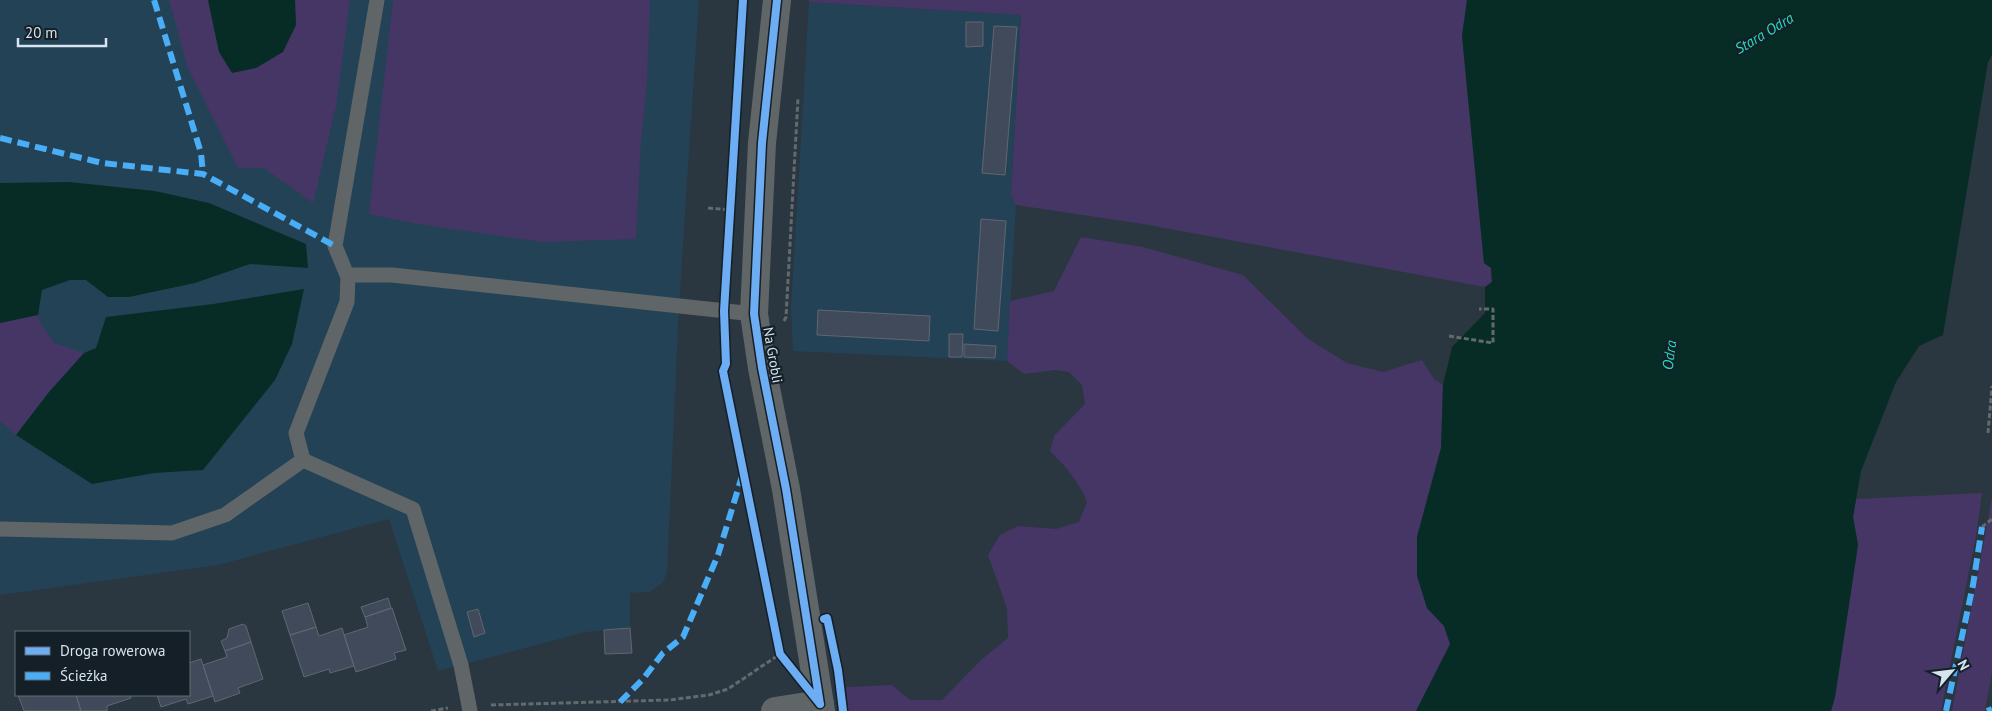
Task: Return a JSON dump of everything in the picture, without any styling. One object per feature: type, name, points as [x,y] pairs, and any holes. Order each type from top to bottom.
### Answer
[{"type":"street","name":"Na Grobli","points":[[777,0],[762,142],[754,314],[762,368],[786,489],[821,708]]},
{"type":"street","points":[[775,711],[821,708]]},
{"type":"lane","points":[[303,460],[296,433],[347,302],[348,275],[335,246],[377,0]]},
{"type":"lane","points":[[348,275],[392,275],[754,314]]},
{"type":"lane","points":[[0,529],[172,533],[225,515],[303,460]]},
{"type":"lane","points":[[303,460],[413,509],[461,665],[463,709]]},
{"type":"path","points":[[780,326],[786,317],[798,94]]},
{"type":"path","points":[[730,214],[731,200]]},
{"type":"path","points":[[708,208],[730,214],[739,210]]},
{"type":"path","points":[[1449,336],[1492,343],[1493,308],[1479,309]]},
{"type":"path","points":[[1988,433],[1992,386]]},
{"type":"path","points":[[1982,527],[1992,519]]},
{"type":"path","points":[[486,706],[668,700],[709,695],[728,689],[780,654],[786,661]]},
{"type":"path","points":[[431,711],[463,709]]},
{"type":"shaded area","points":[[0,0],[699,0],[679,305],[667,572],[663,582],[650,592],[630,593],[630,628],[585,632],[438,671],[389,519],[218,565],[0,595]]},
{"type":"shaded area","points":[[169,0],[208,0],[219,52],[296,25],[295,0],[350,0],[336,106],[313,203],[264,168],[238,168],[188,68]]},
{"type":"shaded area","points":[[393,0],[650,0],[647,82],[641,139],[636,239],[542,242],[418,224],[369,214]]},
{"type":"shaded area","points":[[809,0],[1467,0],[1462,36],[1484,263],[1491,268],[1492,282],[1485,287],[1143,224],[1016,205],[1011,195],[1021,15],[809,2]]},
{"type":"shaded area","points":[[809,2],[1021,15],[1011,195],[1016,205],[1007,361],[793,351],[791,308]]},
{"type":"shaded area","points":[[1081,237],[1143,247],[1243,275],[1308,339],[1347,363],[1383,372],[1422,360],[1434,379],[1443,385],[1441,448],[1417,537],[1427,608],[1444,626],[1451,645],[1416,711],[848,711],[846,687],[892,685],[910,700],[942,700],[981,660],[1008,638],[1007,608],[988,555],[1000,535],[1018,526],[1056,529],[1079,522],[1087,502],[1072,475],[1050,451],[1054,436],[1085,404],[1082,385],[1069,372],[1055,370],[1024,374],[1007,361],[1010,301],[1054,291]]},
{"type":"shaded area","points":[[38,315],[39,321],[54,343],[84,353],[49,392],[16,435],[0,421],[0,323]]},
{"type":"shaded area","points":[[1982,493],[1976,536],[1941,711],[1831,711],[1835,697],[1858,545],[1853,517],[1856,499]]},
{"type":"shaded area","points":[[1992,498],[1992,672],[1985,711],[1952,711]]},
{"type":"water","points":[[208,0],[295,0],[296,25],[283,52],[256,68],[232,73],[219,52]]},
{"type":"water","points":[[1467,0],[1992,0],[1992,55],[1988,62],[1943,335],[1919,346],[1896,382],[1861,471],[1853,517],[1858,545],[1835,697],[1831,711],[1416,711],[1450,644],[1444,626],[1427,608],[1417,576],[1417,537],[1441,448],[1443,385],[1452,347],[1485,313],[1485,287],[1492,282],[1491,268],[1484,263],[1462,36]]},
{"type":"water","points":[[69,182],[155,191],[209,203],[306,244],[308,268],[250,264],[195,283],[129,297],[108,297],[86,280],[70,280],[42,290],[38,315],[0,323],[0,183]]},
{"type":"water","points":[[304,289],[292,344],[275,380],[203,470],[154,473],[92,484],[16,435],[49,392],[84,353],[96,348],[106,317],[213,304]]},
{"type":"building","points":[[966,22],[983,22],[983,46],[966,47]]},
{"type":"building","points":[[994,26],[1017,27],[1005,175],[982,173]]},
{"type":"building","points":[[981,219],[1006,221],[998,331],[974,329]]},
{"type":"building","points":[[818,310],[930,316],[929,341],[817,335]]},
{"type":"building","points":[[949,334],[963,334],[962,357],[949,357]]},
{"type":"building","points":[[964,344],[996,346],[995,358],[964,357]]},
{"type":"building","points":[[388,598],[391,608],[365,617],[361,607]]},
{"type":"building","points":[[308,603],[316,627],[290,635],[282,611]]},
{"type":"building","points":[[392,608],[406,650],[394,653],[396,659],[356,672],[344,635],[368,627],[365,617]]},
{"type":"building","points":[[478,609],[485,633],[474,637],[467,612]]},
{"type":"building","points":[[243,624],[246,626],[251,642],[225,651],[221,641],[227,638],[229,629]]},
{"type":"building","points":[[316,627],[319,636],[342,628],[354,666],[330,673],[329,669],[304,677],[290,635]]},
{"type":"building","points":[[630,628],[632,653],[605,654],[604,630]]},
{"type":"building","points":[[251,642],[263,679],[238,688],[240,693],[215,702],[203,665],[227,657],[225,651]]},
{"type":"building","points":[[201,659],[213,696],[188,704],[186,699],[161,707],[157,696],[190,696],[190,663]]},
{"type":"building","points":[[18,696],[76,696],[81,711],[24,711]]},
{"type":"building","points":[[76,696],[130,696],[131,698],[107,706],[107,711],[81,711]]},
{"type":"marked path","points":[[154,0],[201,153],[203,174]]},
{"type":"marked path","points":[[0,138],[102,163],[203,174],[335,246]]},
{"type":"marked path","points":[[620,702],[643,679],[663,653],[683,637],[718,555],[742,476]]},
{"type":"marked path","points":[[1946,711],[1973,585],[1982,527]]},
{"type":"marked path","points":[[1987,711],[1992,709]]},
{"type":"cycle path","points":[[743,0],[724,311],[726,364],[723,371],[780,654],[820,704]]},
{"type":"cycle path","points":[[777,0],[762,143],[754,314],[762,368],[786,489],[820,704]]},
{"type":"cycle path","points":[[824,619],[827,618],[838,670],[843,711]]},
{"type":"water label","name":"Stara Odra","points":[[1764,33]]},
{"type":"water label","name":"Odra","points":[[1669,355]]}]
